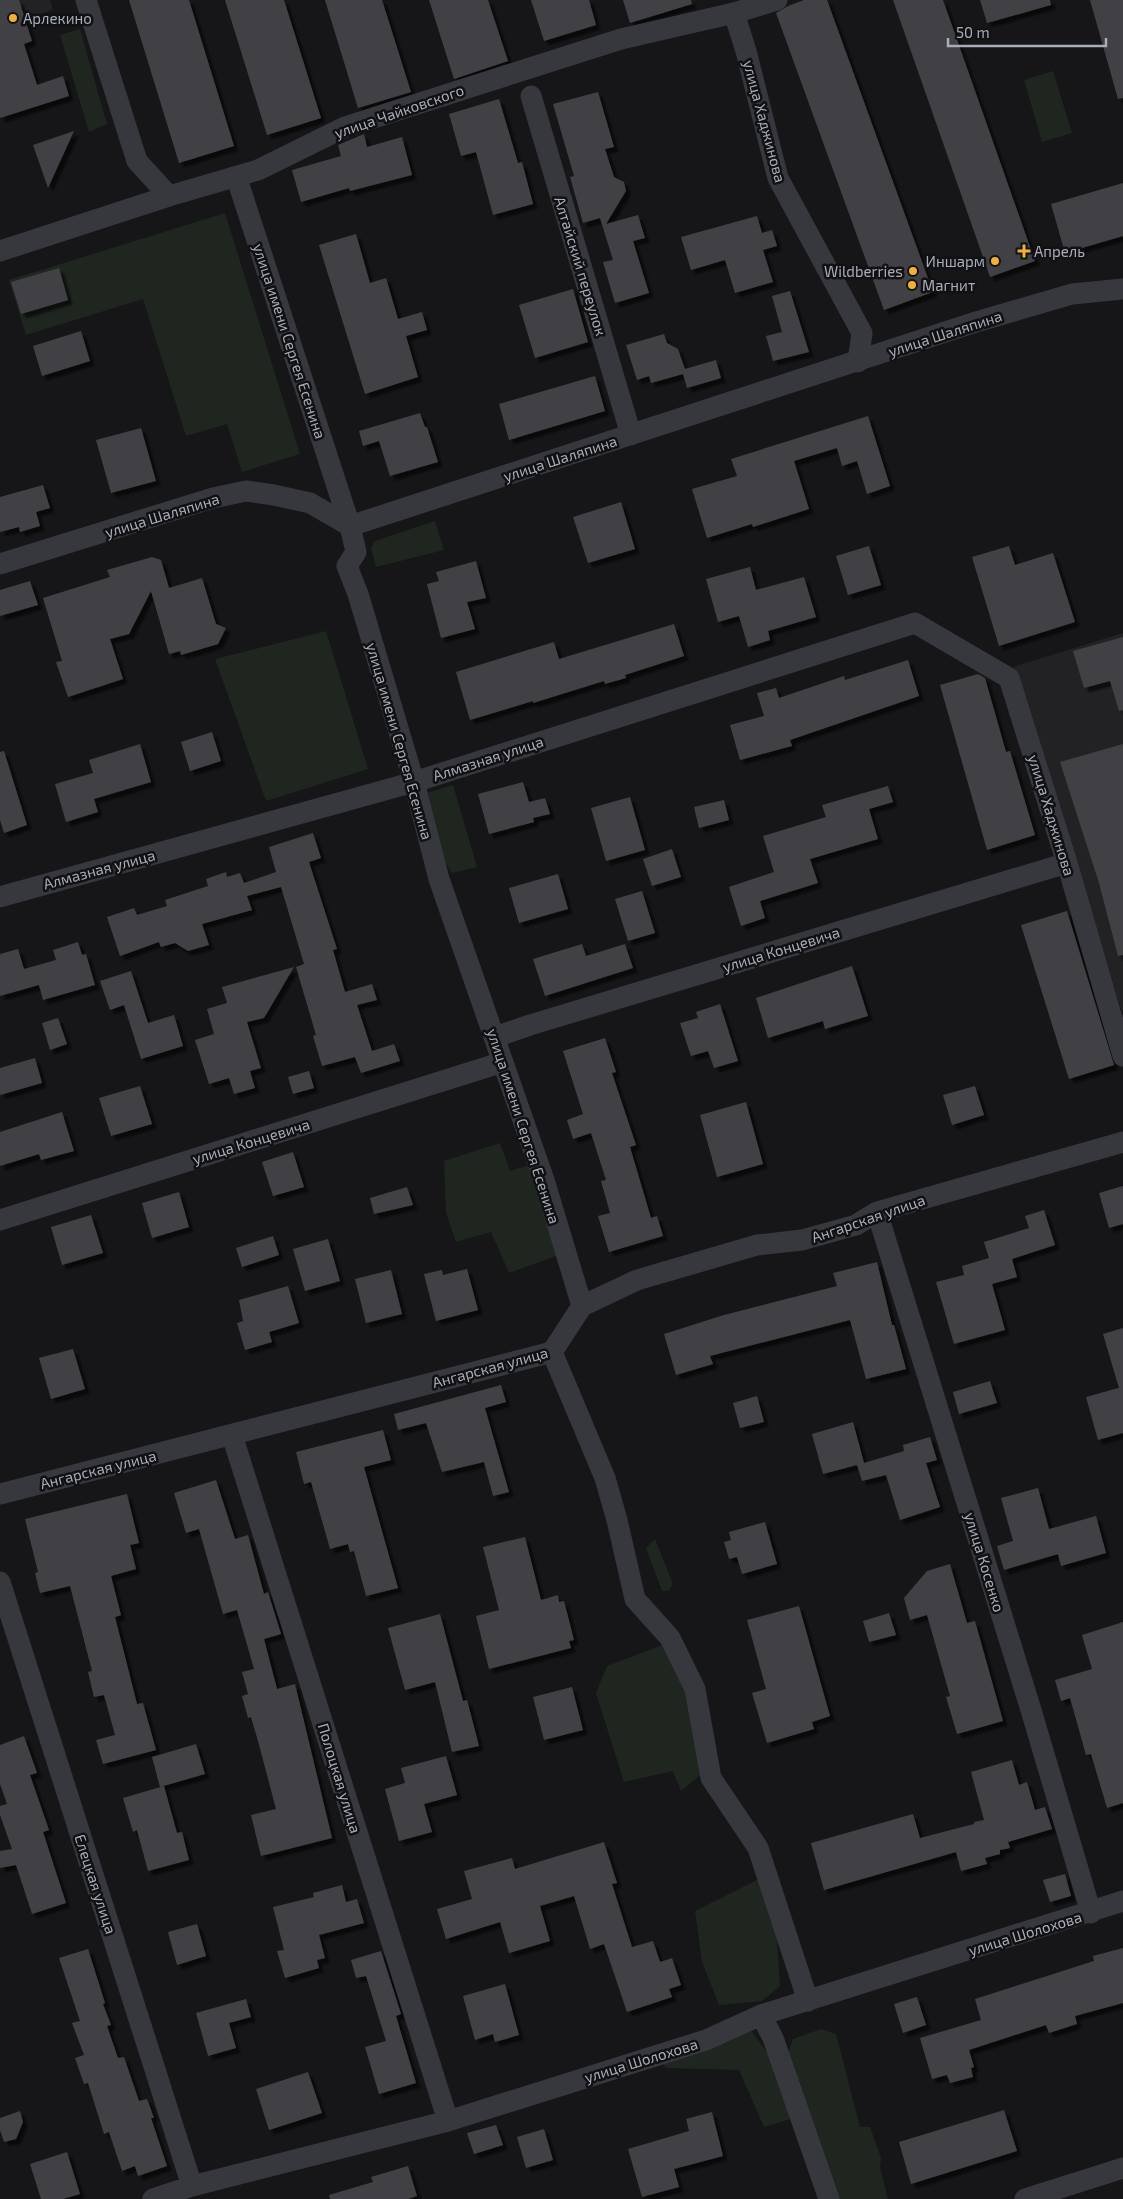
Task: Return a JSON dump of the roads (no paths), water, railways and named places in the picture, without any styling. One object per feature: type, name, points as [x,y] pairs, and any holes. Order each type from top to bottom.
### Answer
[{"type":"street","points":[[86,0],[137,161],[170,196]]},
{"type":"street","name":"улица Чайковского","points":[[0,251],[170,196],[258,170],[345,127],[621,39],[777,0]]},
{"type":"street","name":"улица Хаджинова","points":[[734,12],[746,51],[778,178],[862,333],[858,362]]},
{"type":"street","name":"Алтайский переулок","points":[[531,96],[631,435]]},
{"type":"street","name":"улица имени Сергея Есенина","points":[[233,177],[239,184],[350,526],[356,552],[347,566],[358,594],[414,782],[439,878],[495,1037],[528,1140],[544,1180],[582,1306]]},
{"type":"street","name":"улица Шаляпина","points":[[0,564],[213,498],[246,491],[310,503],[350,526],[858,362],[948,331],[1072,294],[1123,289]]},
{"type":"street","name":"улица Хаджинова","points":[[915,623],[1009,678],[1067,863],[1123,1056]]},
{"type":"street","name":"Алмазная улица","points":[[0,896],[414,782],[915,623]]},
{"type":"street","name":"улица Концевича","points":[[495,1037],[1067,863]]},
{"type":"street","name":"улица Концевича","points":[[0,1220],[503,1062]]},
{"type":"street","name":"Ангарская улица","points":[[0,1494],[552,1352],[582,1306],[637,1280],[758,1245],[802,1240],[829,1233],[856,1225],[877,1212],[1123,1142]]},
{"type":"street","name":"улица Косенко","points":[[877,1212],[1092,1913]]},
{"type":"street","points":[[552,1352],[605,1478],[617,1520],[635,1599],[670,1638],[695,1689],[711,1778],[758,1848],[808,2001]]},
{"type":"street","name":"Полоцкая улица","points":[[232,1435],[448,2121]]},
{"type":"street","name":"Елецкая улица","points":[[0,1582],[192,2186]]},
{"type":"street","name":"улица Шолохова","points":[[153,2199],[192,2186],[448,2121],[706,2040],[761,2015],[1092,1913],[1123,1901]]},
{"type":"street","points":[[761,2015],[773,2038],[829,2199]]},
{"type":"street","points":[[1025,2199],[1123,2168]]},
{"type":"place","name":"Арлекино","points":[[13,18]]},
{"type":"place","name":"Апрель","points":[[1024,251]]},
{"type":"place","name":"Иншарм","points":[[995,261]]},
{"type":"place","name":"Wildberries","points":[[913,271]]},
{"type":"place","name":"Магнит","points":[[912,285]]}]
